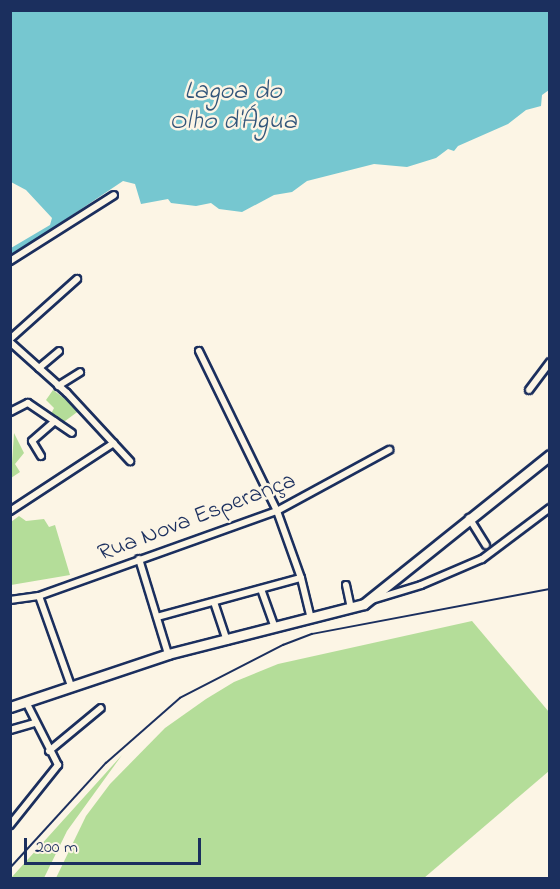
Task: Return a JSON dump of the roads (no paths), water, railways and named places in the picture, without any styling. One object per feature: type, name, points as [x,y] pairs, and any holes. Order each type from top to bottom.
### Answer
[{"type":"street","points":[[10,261],[114,195]]},
{"type":"street","points":[[77,279],[10,341],[58,386],[130,461]]},
{"type":"street","points":[[39,368],[59,351]]},
{"type":"street","points":[[199,351],[277,511],[301,578],[311,619]]},
{"type":"street","points":[[529,390],[549,362]]},
{"type":"street","points":[[58,386],[80,372]]},
{"type":"street","points":[[10,412],[28,403],[72,433]]},
{"type":"street","points":[[41,456],[32,441],[55,421]]},
{"type":"street","points":[[10,511],[114,443]]},
{"type":"street","name":"Rua Nova Esperança","points":[[10,600],[39,596],[277,511],[389,450]]},
{"type":"street","points":[[368,601],[380,588],[549,455]]},
{"type":"street","points":[[10,707],[168,654],[352,609],[368,601],[421,585],[482,559],[549,508]]},
{"type":"street","points":[[469,518],[486,545]]},
{"type":"street","points":[[139,559],[168,654]]},
{"type":"street","points":[[157,617],[301,578]]},
{"type":"street","points":[[346,585],[352,609]]},
{"type":"street","points":[[261,589],[275,629]]},
{"type":"street","points":[[39,596],[72,686]]},
{"type":"street","points":[[214,602],[227,641]]},
{"type":"street","points":[[10,825],[57,768],[26,702]]},
{"type":"street","points":[[49,751],[101,708]]},
{"type":"street","points":[[10,730],[35,723]]},
{"type":"water","name":"Lagoa do Olho d'Água","points":[[11,10],[549,11],[549,90],[542,95],[541,106],[526,110],[508,124],[458,146],[454,151],[448,149],[436,158],[407,167],[374,164],[307,181],[292,192],[274,195],[242,212],[219,209],[211,203],[196,206],[171,203],[168,199],[141,204],[135,184],[123,181],[11,256],[11,248],[50,225],[52,218],[26,190],[11,182]]},
{"type":"tram line","points":[[10,868],[106,763],[180,698],[283,645],[312,634],[550,589]]}]
